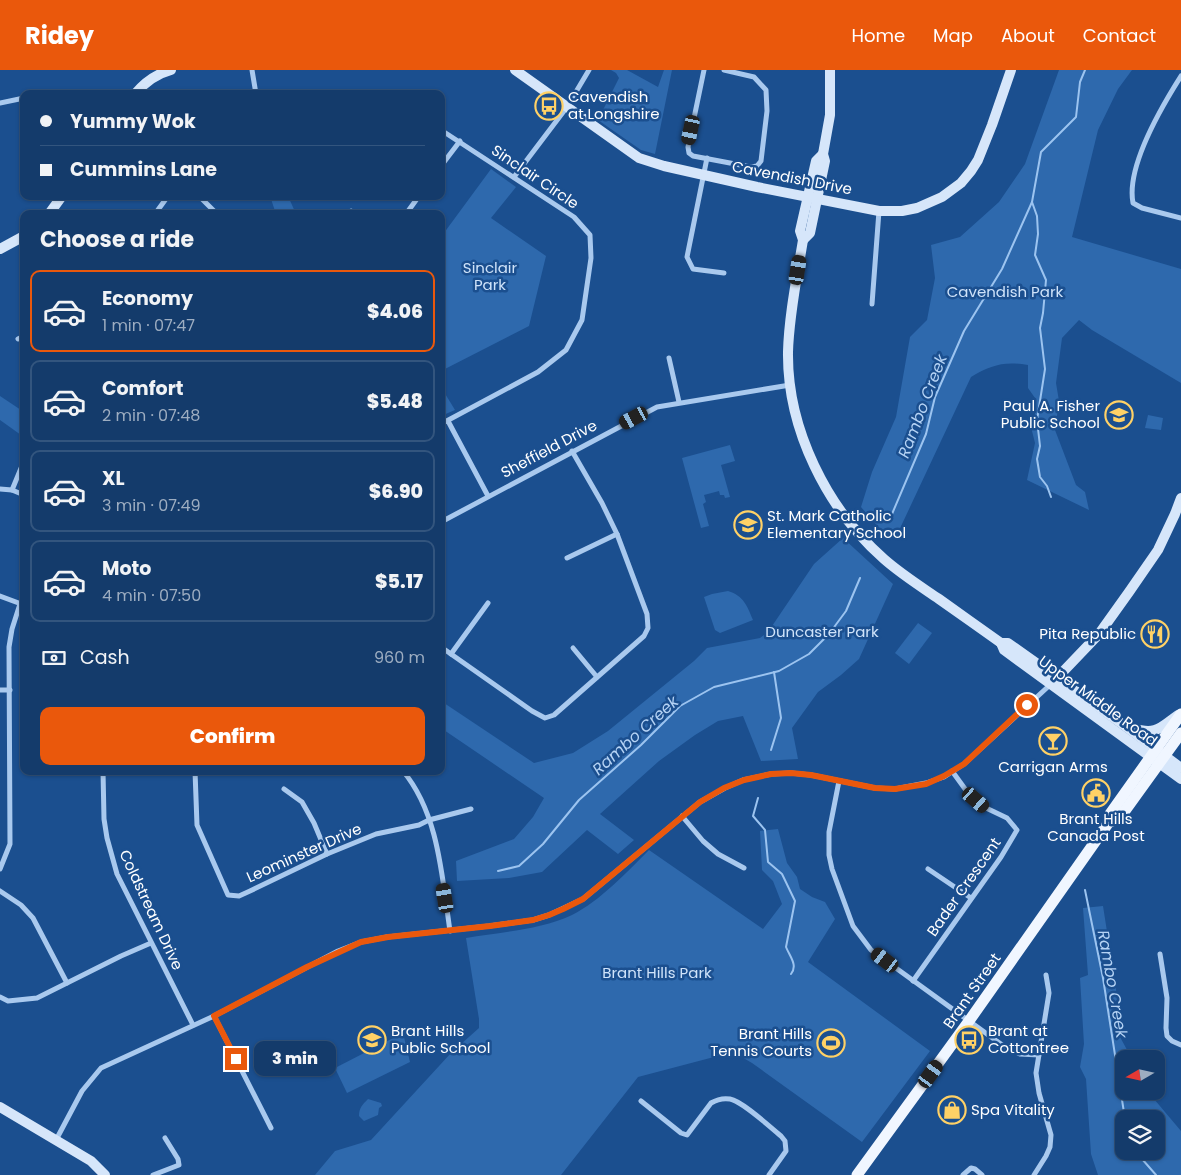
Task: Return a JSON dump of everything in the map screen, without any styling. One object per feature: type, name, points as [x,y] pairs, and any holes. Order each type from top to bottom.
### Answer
[{"type":"main road","name":"Brant Street","points":[[857,1175],[969,1021],[1109,822],[1119,819],[1181,714]]},
{"type":"main road","name":"Brant Street","points":[[1157,756],[1181,733]]},
{"type":"street","points":[[139,90],[144,84],[163,72],[171,70]]},
{"type":"street","points":[[252,70],[255,90]]},
{"type":"street","name":"Cavendish Drive","points":[[515,70],[639,158],[703,175],[879,211],[902,211],[930,204],[942,198],[961,183],[978,160],[1011,70]]},
{"type":"street","points":[[514,176],[567,107],[589,70]]},
{"type":"street","name":"Cavendish Drive","points":[[704,70],[688,147],[689,154],[751,168],[757,166],[761,161],[767,111],[766,90],[754,77],[724,70]]},
{"type":"street","name":"Upper Middle Road","points":[[830,70],[830,115],[823,154],[816,160],[810,233],[803,240],[790,324],[788,354],[790,385],[796,414],[806,444],[825,485],[848,520],[868,544],[903,574],[1001,643],[1008,643],[1053,681],[1157,756],[1181,768]]},
{"type":"street","points":[[1181,76],[1148,134],[1131,192],[1133,203],[1142,208],[1181,218]]},
{"type":"street","points":[[0,103],[20,99]]},
{"type":"street","name":"Sinclair Circle","points":[[445,132],[574,217],[590,235],[591,258],[582,320],[566,350],[538,372],[445,422]]},
{"type":"street","points":[[445,161],[460,141]]},
{"type":"street","points":[[707,158],[687,257],[693,268],[724,273]]},
{"type":"street","points":[[203,200],[213,210]]},
{"type":"street","points":[[872,304],[879,211]]},
{"type":"street","points":[[0,249],[20,238]]},
{"type":"street","points":[[669,358],[679,402]]},
{"type":"street","name":"Sheffield Drive","points":[[445,520],[657,407],[790,385]]},
{"type":"street","points":[[448,421],[488,496]]},
{"type":"street","points":[[445,650],[532,711],[545,718],[554,715],[644,636],[648,628],[646,614],[617,534],[602,503],[572,451]]},
{"type":"street","points":[[12,490],[20,471]]},
{"type":"street","points":[[0,489],[12,490],[20,493]]},
{"type":"street","points":[[56,1140],[82,1091],[101,1068],[214,1016],[307,967],[361,942],[388,937],[533,920],[563,909],[583,899],[682,816],[724,788],[744,780],[771,774],[791,773],[811,775],[875,788],[895,789],[926,784],[952,771],[981,750],[1099,634],[1158,550],[1181,498]]},
{"type":"street","points":[[568,558],[617,534]]},
{"type":"street","points":[[0,596],[20,603]]},
{"type":"street","points":[[451,654],[488,603]]},
{"type":"street","points":[[0,869],[10,844],[9,647],[12,630],[20,609]]},
{"type":"street","points":[[573,648],[597,677]]},
{"type":"street","name":"Upper Middle Road","points":[[1053,681],[1125,726],[1181,779]]},
{"type":"street","points":[[0,690],[10,690]]},
{"type":"street","points":[[1125,726],[1141,731],[1157,730],[1181,714]]},
{"type":"street","name":"Bader Crescent","points":[[913,981],[1012,841],[1017,830],[1007,818],[984,807],[968,793],[952,771]]},
{"type":"street","name":"Coldstream Drive","points":[[104,775],[104,819],[111,857],[117,874],[150,943],[193,1025]]},
{"type":"street","name":"Leominster Drive","points":[[195,775],[197,825],[228,895],[239,896],[250,892],[327,854],[376,834],[419,825],[428,820],[471,809]]},
{"type":"street","points":[[405,775],[424,806],[437,850],[450,931]]},
{"type":"street","points":[[839,781],[829,832],[829,855],[842,900],[853,926],[871,950],[1012,1051],[1020,1054],[1039,1055]]},
{"type":"street","points":[[284,790],[302,802],[314,823],[327,854]]},
{"type":"street","points":[[682,816],[718,854],[744,868]]},
{"type":"street","points":[[928,869],[971,898]]},
{"type":"street","points":[[0,891],[21,906],[33,918],[67,983]]},
{"type":"street","points":[[0,997],[8,1001],[37,998],[150,943]]},
{"type":"street","points":[[1160,954],[1167,998],[1167,1036],[1172,1041],[1181,1045]]},
{"type":"street","points":[[1034,1175],[1046,1156],[1050,1146],[1051,1135],[1039,1093],[1036,1074],[1049,994],[1046,975]]},
{"type":"street","points":[[214,1016],[271,1128]]},
{"type":"street","points":[[641,1101],[681,1133],[687,1135],[711,1103],[715,1100],[730,1098],[752,1112],[785,1141],[786,1151],[769,1175]]},
{"type":"street","points":[[0,1107],[91,1161],[105,1175]]},
{"type":"street","points":[[153,1175],[179,1165],[178,1158],[165,1138]]},
{"type":"street","points":[[963,1175],[971,1168],[982,1175]]},
{"type":"green space","points":[[611,70],[627,70],[658,87],[664,70],[672,70],[655,154],[641,150],[598,120],[619,78]]},
{"type":"green space","name":"Cavendish Park","points":[[1059,70],[1132,70],[1118,89],[1098,130],[1072,237],[1181,269],[1181,383],[1092,330],[1079,320],[1062,338],[1056,383],[1059,401],[1055,430],[1076,485],[1085,492],[1089,510],[1027,480],[1035,443],[1032,431],[1035,398],[1028,388],[1028,365],[998,365],[978,373],[971,377],[895,539],[880,529],[861,507],[872,472],[896,417],[910,337],[927,320],[935,278],[931,245],[960,237],[999,202],[1025,164]]},
{"type":"green space","name":"Sinclair Park","points":[[491,169],[516,187],[491,218],[546,256],[529,326],[445,369],[445,232]]},
{"type":"green space","points":[[271,200],[290,200],[294,210],[275,210]]},
{"type":"green space","points":[[445,394],[455,410],[445,414]]},
{"type":"green space","points":[[0,396],[20,409],[20,434],[0,420]]},
{"type":"green space","points":[[1148,415],[1163,418],[1161,430],[1145,428]]},
{"type":"green space","points":[[730,445],[735,461],[721,465],[730,497],[725,498],[724,495],[720,495],[719,491],[704,495],[706,502],[703,504],[709,526],[701,528],[682,458]]},
{"type":"green space","name":"Duncaster Park","points":[[843,538],[893,584],[859,659],[818,692],[792,728],[798,759],[761,761],[743,716],[718,721],[659,761],[600,814],[634,840],[618,854],[587,830],[542,872],[509,878],[457,881],[456,861],[514,839],[533,817],[544,798],[445,731],[445,704],[534,763],[573,753],[608,731],[694,661],[707,648],[760,638],[768,632],[814,564]]},
{"type":"green space","points":[[728,591],[741,599],[747,606],[753,620],[720,633],[715,630],[704,597]]},
{"type":"green space","points":[[918,623],[932,633],[909,664],[895,653]]},
{"type":"green space","name":"Brant Hills Park","points":[[778,829],[787,863],[797,877],[800,889],[812,897],[825,902],[835,919],[808,962],[930,1051],[862,1142],[752,1063],[733,1052],[638,1077],[561,1175],[315,1175],[335,1151],[371,1140],[451,1053],[479,1028],[466,938],[520,930],[547,924],[572,915],[603,894],[649,850],[763,929],[782,904],[773,881],[762,870],[760,831]]},
{"type":"green space","points":[[1103,906],[1116,989],[1120,1037],[1127,1050],[1115,1050],[1115,1100],[1155,1100],[1163,1110],[1115,1110],[1115,1160],[1165,1160],[1165,1112],[1181,1131],[1181,1175],[1098,1175],[1091,1154],[1086,1079],[1080,1067],[1084,1044],[1080,978],[1088,975],[1083,908]]},
{"type":"green space","points":[[403,1033],[410,1062],[347,1093],[335,1068]]},
{"type":"green space","points":[[368,1099],[381,1103],[382,1106],[379,1108],[378,1115],[364,1121],[359,1116],[363,1105]]},
{"type":"waterway","name":"Rambo Creek","points":[[892,514],[926,434],[935,397],[964,331],[1002,269],[1032,202],[1041,152],[1076,117],[1080,82],[1085,70]]},
{"type":"waterway","points":[[1032,202],[1037,216],[1038,234],[1035,255],[1046,280],[1040,328],[1045,369],[1037,420],[1040,446],[1037,459],[1040,477],[1047,486],[1051,497]]},
{"type":"waterway","name":"Rambo Creek","points":[[498,871],[519,866],[543,844],[579,800],[641,745],[680,706],[714,687],[779,671],[809,654],[829,634],[846,611],[860,578]]},
{"type":"waterway","points":[[771,750],[781,718],[774,672]]},
{"type":"waterway","points":[[758,798],[753,816],[765,830],[768,862],[782,874],[795,901],[786,947],[794,964],[791,974]]},
{"type":"waterway","name":"Rambo Creek","points":[[1085,890],[1103,978],[1124,1110]]},
{"type":"waterway","name":"Rambo Creek","points":[[1143,1160],[1156,1175]]},
{"type":"place","name":"Cavendish at Longshire","points":[[549,106]]},
{"type":"place","name":"Paul A. Fisher Public School","points":[[1119,415]]},
{"type":"place","name":"St. Mark Catholic Elementary School","points":[[748,525]]},
{"type":"place","name":"Pita Republic","points":[[1155,634]]},
{"type":"place","name":"Carrigan Arms","points":[[1053,741]]},
{"type":"place","name":"Brant Hills Canada Post","points":[[1096,793]]},
{"type":"place","name":"Brant Hills Public School","points":[[372,1040]]},
{"type":"place","name":"Brant at Cottontree","points":[[969,1040]]},
{"type":"place","name":"Brant Hills Tennis Courts","points":[[831,1043]]},
{"type":"place","name":"Spa Vitality","points":[[952,1110]]},
{"type":"route","points":[[236,1059],[214,1016],[338,951],[361,942],[388,937],[490,926],[533,920],[549,915],[583,899],[700,802],[724,788],[744,780],[771,774],[791,773],[811,775],[875,788],[908,788],[926,784],[964,764],[1027,705]]}]
